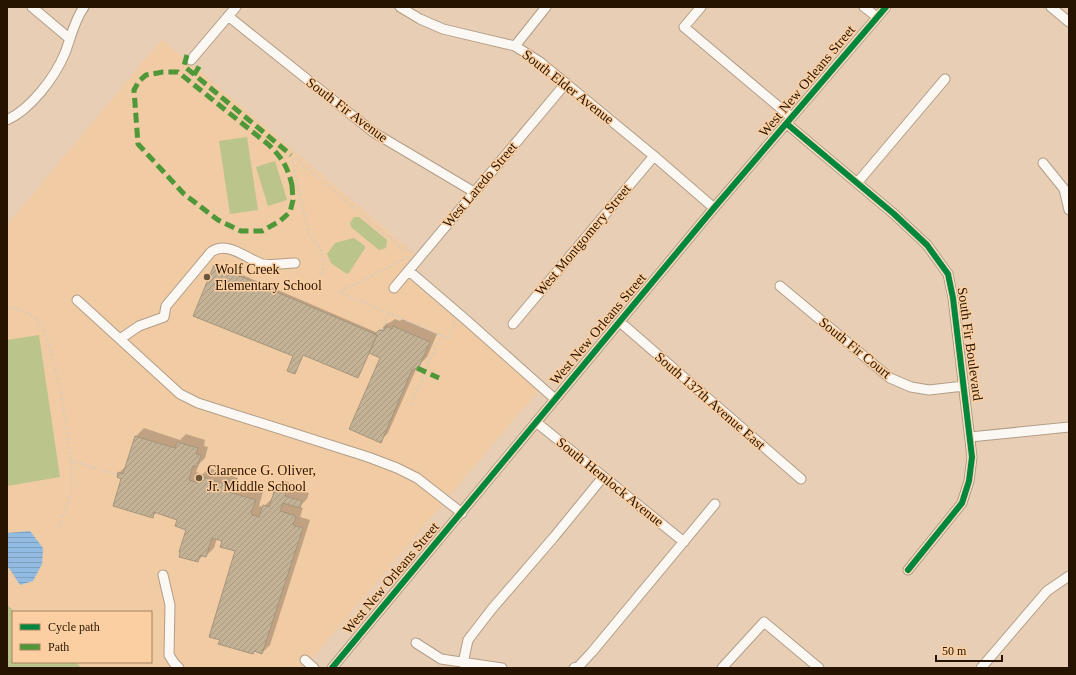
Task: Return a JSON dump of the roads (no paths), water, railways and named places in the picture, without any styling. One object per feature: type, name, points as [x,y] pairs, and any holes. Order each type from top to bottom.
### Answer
[{"type":"street","points":[[32,7],[70,38]]},
{"type":"street","points":[[7,120],[25,109],[53,76],[62,58],[77,18],[84,7]]},
{"type":"street","points":[[191,60],[236,7]]},
{"type":"street","name":"South Elder Avenue","points":[[400,7],[420,19],[443,29],[515,46],[540,62],[654,156],[714,208]]},
{"type":"street","points":[[515,46],[546,7]]},
{"type":"street","name":"South Fir Boulevard","points":[[701,7],[684,28],[927,245],[948,274],[953,298],[970,437],[972,457],[969,481],[962,503],[908,570]]},
{"type":"street","points":[[864,7],[877,17]]},
{"type":"street","name":"West New Orleans Street","points":[[332,668],[714,208],[886,7]]},
{"type":"street","points":[[1051,7],[1069,22]]},
{"type":"street","name":"South Fir Avenue","points":[[228,16],[373,132],[474,192]]},
{"type":"street","points":[[858,183],[945,79]]},
{"type":"street","name":"West Laredo Street","points":[[394,288],[566,83]]},
{"type":"street","name":"West Montgomery Street","points":[[513,324],[654,156]]},
{"type":"street","points":[[1043,162],[1064,189],[1069,210]]},
{"type":"street","points":[[120,339],[139,326],[164,317],[166,306],[215,249],[227,248],[264,264],[295,263]]},
{"type":"street","points":[[409,271],[555,399]]},
{"type":"street","name":"South Fir Court","points":[[780,286],[890,378],[911,387],[930,390],[964,386]]},
{"type":"street","points":[[77,300],[180,394],[198,403],[368,457],[397,468],[417,478],[462,513]]},
{"type":"street","name":"South 137th Avenue East","points":[[620,322],[801,479]]},
{"type":"street","name":"South Hemlock Avenue","points":[[536,422],[684,542]]},
{"type":"street","points":[[970,437],[1069,427]]},
{"type":"street","points":[[463,663],[468,640],[486,616],[603,477]]},
{"type":"street","points":[[574,668],[579,666],[592,652],[715,504]]},
{"type":"street","points":[[164,575],[170,605],[170,655],[174,663],[179,668]]},
{"type":"street","points":[[981,668],[1047,591],[1069,576]]},
{"type":"street","points":[[722,668],[764,622],[820,668]]},
{"type":"street","points":[[416,643],[441,659],[502,668]]},
{"type":"street","points":[[305,660],[314,668]]},
{"type":"water","points":[[30,531],[43,548],[42,564],[33,581],[20,585],[7,567],[7,533]]},
{"type":"place","name":"Wolf Creek Elementary School","points":[[207,277]]},
{"type":"place","name":"Clarence G. Oliver, Jr. Middle School","points":[[199,478]]}]
